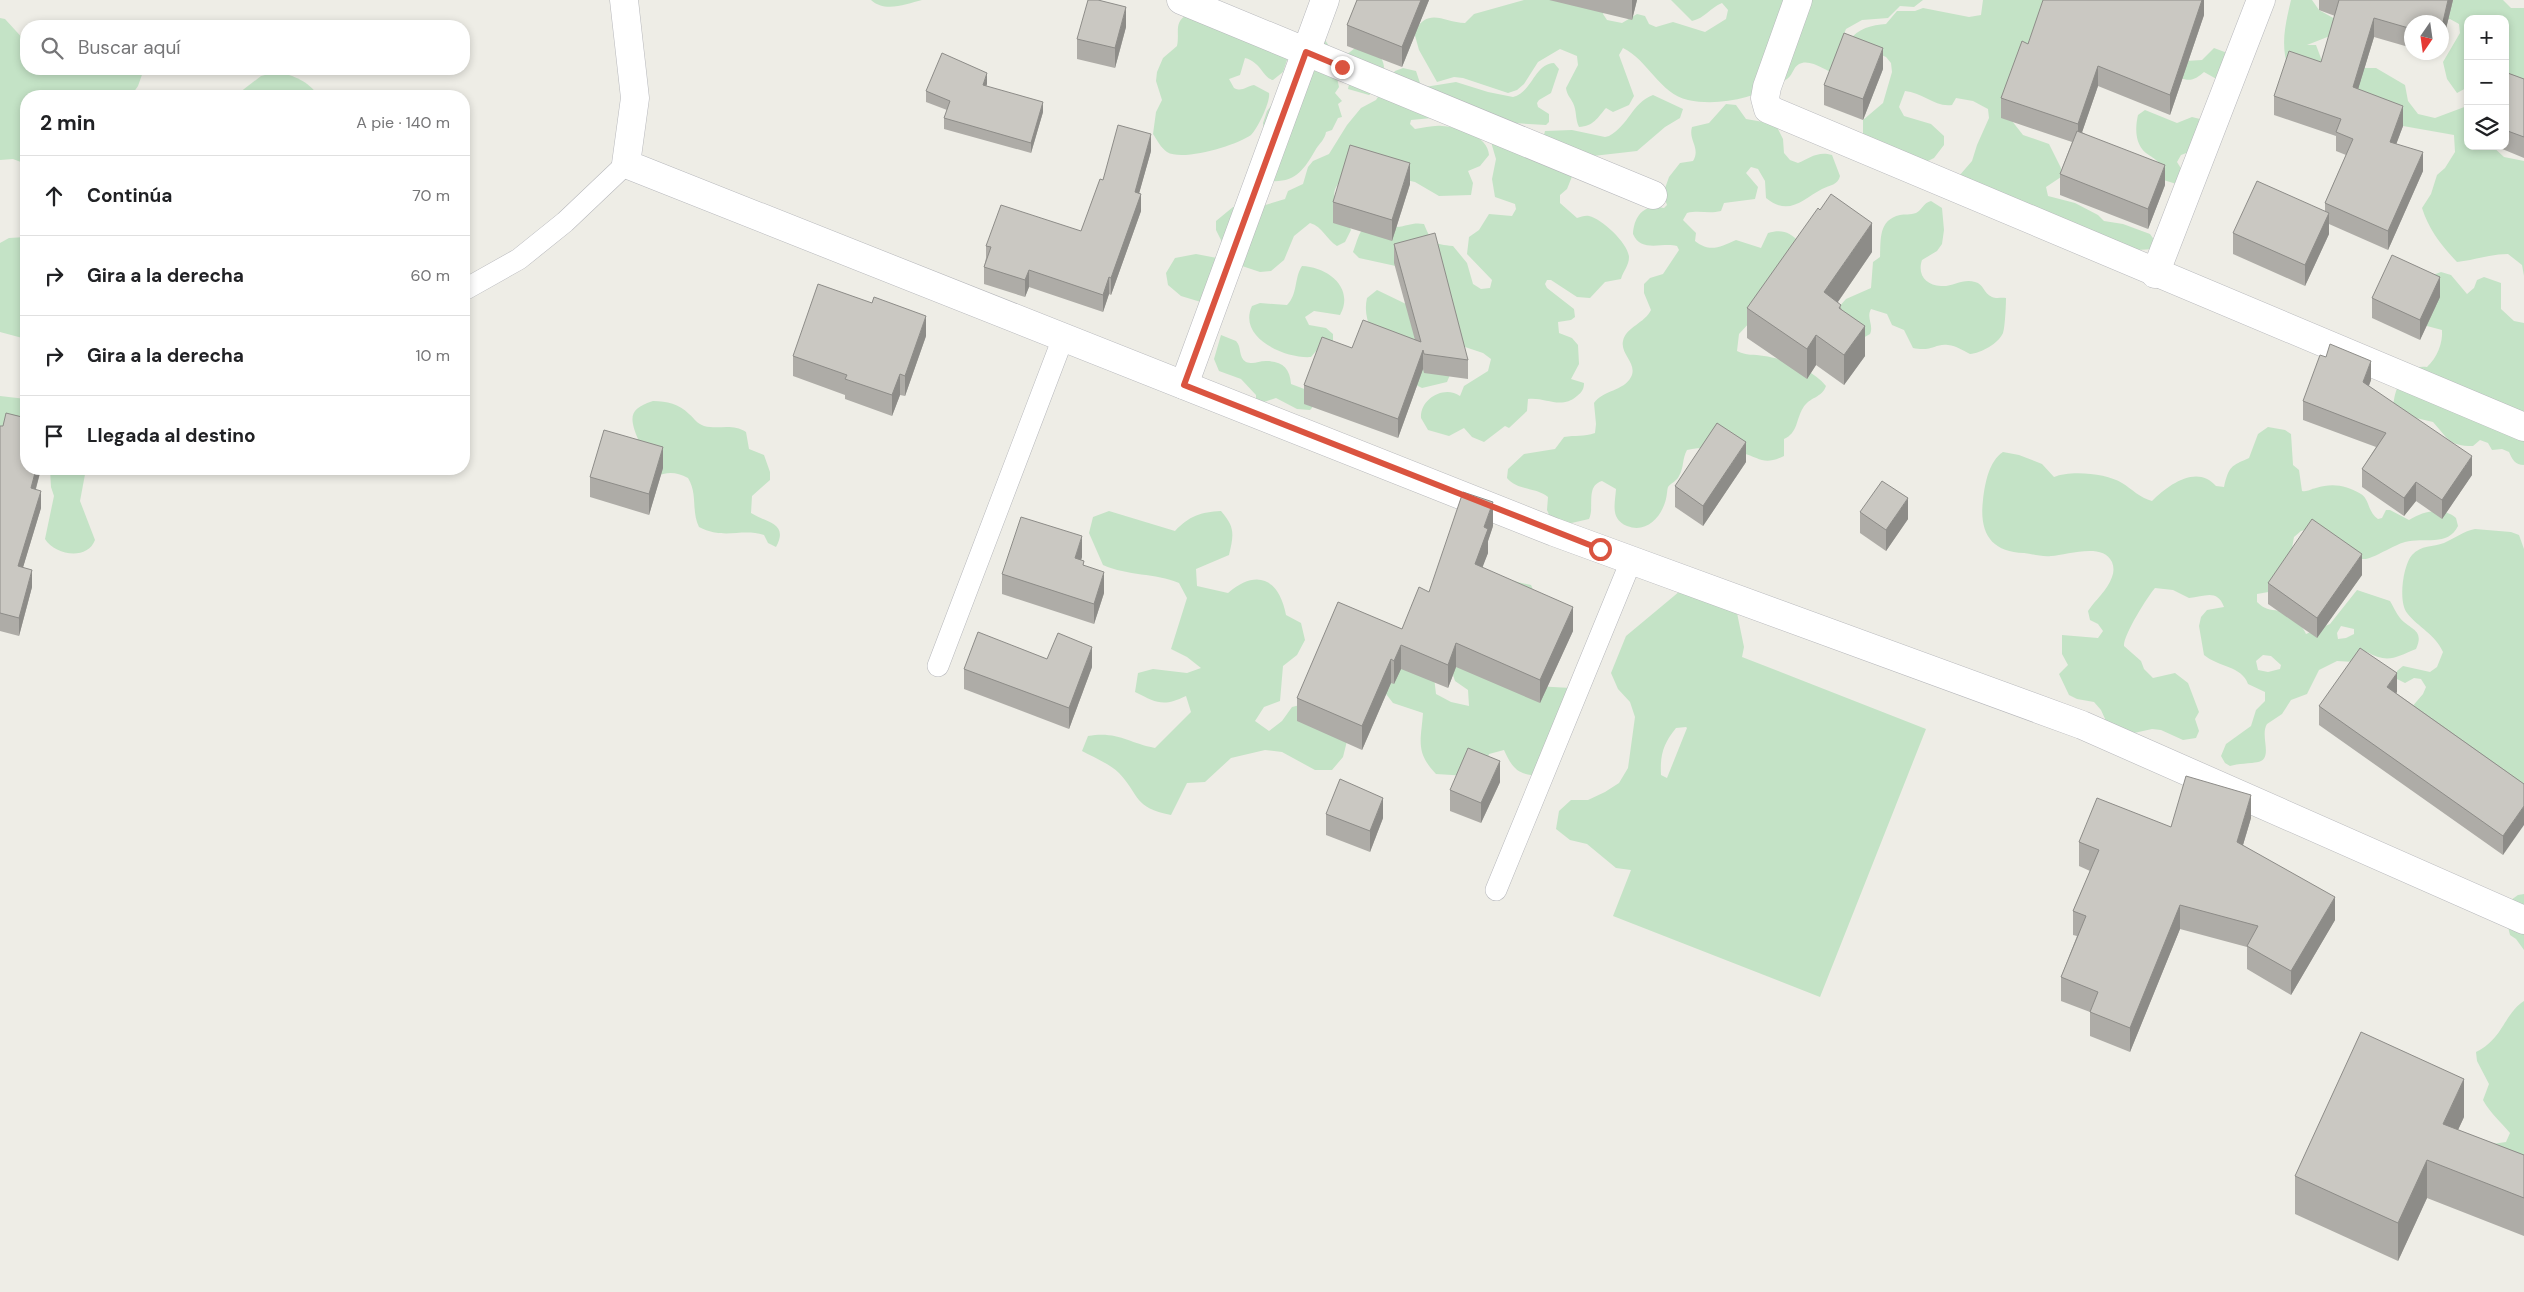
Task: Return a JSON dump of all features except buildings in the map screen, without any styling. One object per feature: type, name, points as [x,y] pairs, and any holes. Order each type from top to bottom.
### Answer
[{"type":"street","points":[[624,0],[635,98],[626,164],[1544,528],[2082,725],[2524,920]]},
{"type":"street","points":[[1181,0],[1653,195]]},
{"type":"street","points":[[1184,385],[1325,0]]},
{"type":"street","points":[[1798,0],[1767,87],[1765,98],[1768,108],[2155,274],[2524,427]]},
{"type":"street","points":[[2155,274],[2261,0]]},
{"type":"lane","points":[[470,287],[519,259],[565,222],[626,164]]},
{"type":"lane","points":[[938,666],[1063,338]]},
{"type":"lane","points":[[1496,890],[1631,560]]},
{"type":"green space","points":[[871,0],[922,0],[889,7],[877,4]]},
{"type":"green space","points":[[1524,0],[1609,0],[1603,14],[1607,20],[1622,23],[1637,14],[1645,16],[1649,24],[1656,27],[1673,22],[1705,32],[1726,19],[1728,10],[1722,3],[1700,18],[1692,21],[1671,0],[1923,0],[1914,7],[1900,6],[1888,18],[1862,20],[1846,29],[1843,36],[1838,75],[1811,63],[1802,63],[1797,66],[1787,79],[1765,91],[1739,99],[1700,102],[1678,97],[1662,84],[1640,60],[1623,48],[1619,55],[1634,96],[1629,105],[1613,112],[1606,108],[1592,123],[1579,127],[1574,106],[1566,88],[1578,65],[1577,56],[1560,49],[1538,62],[1524,84],[1517,90],[1508,93],[1463,78],[1454,77],[1437,82],[1419,50],[1414,32],[1425,20],[1437,18],[1465,23],[1474,14]]},
{"type":"green space","points":[[1983,0],[2048,0],[2012,121],[2023,135],[2049,144],[2061,168],[2061,177],[2046,187],[2048,196],[2075,203],[2098,215],[2104,221],[2123,224],[2150,234],[2155,241],[2155,249],[2136,250],[1959,176],[1972,161],[1989,118],[1988,109],[1973,101],[1956,98],[1952,105],[1946,105],[1905,91],[1899,107],[1904,116],[1931,124],[1944,136],[1944,145],[1934,158],[1926,162],[1863,136],[1863,120],[1883,103],[1892,72],[1891,63],[1886,57],[1849,41],[1866,28],[1886,24],[1897,11],[1915,11],[1923,8],[1969,17],[1981,15]]},
{"type":"green space","points":[[2291,0],[2312,0],[2319,10],[2335,19],[2335,34],[2307,45],[2316,45],[2322,61],[2289,71],[2284,44],[2285,27]]},
{"type":"green space","points":[[2406,0],[2503,0],[2511,8],[2524,8],[2524,90],[2509,80],[2509,15],[2464,15],[2464,89],[2457,93],[2447,79],[2443,62],[2444,60],[2449,60],[2449,52],[2460,33],[2459,24],[2449,19],[2449,15],[2428,15]]},
{"type":"green space","points":[[1188,14],[1268,51],[1278,44],[1290,51],[1283,72],[1273,80],[1255,63],[1245,58],[1240,75],[1229,79],[1234,88],[1241,89],[1254,85],[1269,93],[1263,115],[1251,135],[1210,151],[1197,154],[1175,155],[1167,152],[1153,134],[1156,112],[1162,100],[1156,81],[1157,72],[1163,58],[1177,46],[1180,20]]},
{"type":"green space","points":[[0,18],[5,19],[20,35],[20,75],[142,75],[135,90],[20,90],[20,162],[13,159],[0,160]]},
{"type":"green space","points":[[1323,37],[1333,52],[1345,56],[1355,48],[1380,56],[1384,67],[1383,78],[1378,88],[1369,95],[1348,89],[1349,84],[1337,78],[1339,87],[1335,93],[1342,101],[1338,104],[1342,117],[1338,118],[1332,130],[1326,132],[1298,174],[1286,180],[1270,181],[1263,123],[1267,111]]},
{"type":"green space","points":[[2214,48],[2230,54],[2220,81],[2204,72],[2193,79],[2180,78],[2185,61],[2202,60]]},
{"type":"green space","points":[[1554,63],[1559,69],[1551,93],[1537,103],[1538,107],[1549,114],[1549,122],[1546,125],[1432,118],[1411,120],[1410,124],[1415,129],[1435,126],[1449,127],[1472,134],[1484,143],[1489,155],[1480,166],[1468,171],[1473,183],[1471,195],[1439,196],[1415,182],[1406,180],[1338,184],[1334,196],[1351,230],[1345,242],[1337,246],[1318,227],[1310,223],[1294,236],[1284,260],[1271,271],[1260,272],[1242,266],[1204,303],[1181,296],[1168,285],[1166,273],[1175,258],[1196,254],[1217,258],[1222,242],[1216,230],[1216,221],[1233,207],[1259,207],[1285,199],[1288,191],[1303,184],[1308,167],[1313,161],[1329,154],[1347,125],[1361,108],[1376,100],[1395,71],[1403,68],[1416,71],[1421,86],[1425,87],[1456,82],[1488,92],[1513,97],[1525,90],[1542,68]]},
{"type":"green space","points":[[2358,68],[2376,68],[2405,85],[2408,101],[2418,114],[2435,118],[2464,107],[2464,150],[2496,150],[2504,157],[2524,161],[2524,276],[2522,265],[2508,254],[2457,262],[2441,243],[2428,223],[2422,208],[2431,194],[2437,175],[2445,168],[2455,152],[2454,135],[2403,126],[2401,118],[2369,107],[2354,85]]},
{"type":"green space","points":[[290,75],[301,80],[314,90],[243,90],[261,76]]},
{"type":"green space","points":[[1653,95],[1683,109],[1680,118],[1665,127],[1637,151],[1593,156],[1573,174],[1567,189],[1560,195],[1560,203],[1577,218],[1589,216],[1614,232],[1628,251],[1629,257],[1621,279],[1605,282],[1590,298],[1577,297],[1551,280],[1547,280],[1545,284],[1547,288],[1574,309],[1575,317],[1571,320],[1558,322],[1559,333],[1572,338],[1578,345],[1579,364],[1571,379],[1584,383],[1581,392],[1571,400],[1559,403],[1528,399],[1527,411],[1509,428],[1505,426],[1484,442],[1472,437],[1464,428],[1449,436],[1428,430],[1421,418],[1424,405],[1440,393],[1454,393],[1460,396],[1464,386],[1488,371],[1491,359],[1483,353],[1462,346],[1447,382],[1422,388],[1414,384],[1389,356],[1373,334],[1368,323],[1366,311],[1367,298],[1377,290],[1406,304],[1452,302],[1446,277],[1359,258],[1353,252],[1362,230],[1369,224],[1375,223],[1392,227],[1424,224],[1434,242],[1453,246],[1467,263],[1473,284],[1481,289],[1490,288],[1492,280],[1467,254],[1469,237],[1479,230],[1489,214],[1512,216],[1516,209],[1515,204],[1495,197],[1492,179],[1496,159],[1491,142],[1544,135],[1545,131],[1572,130],[1605,137],[1609,136],[1622,126],[1640,104]]},
{"type":"green space","points":[[1726,104],[1736,105],[1746,119],[1769,123],[1777,127],[1783,139],[1784,153],[1790,160],[1798,163],[1818,154],[1832,155],[1840,176],[1836,183],[1802,201],[1789,206],[1782,206],[1766,198],[1765,181],[1758,169],[1751,167],[1746,173],[1758,187],[1755,199],[1724,203],[1721,211],[1687,213],[1683,220],[1696,233],[1695,241],[1700,245],[1710,248],[1720,247],[1736,240],[1761,248],[1768,233],[1777,231],[1789,234],[1799,242],[1751,321],[1739,334],[1737,351],[1789,362],[1806,370],[1826,386],[1822,393],[1806,404],[1792,433],[1784,439],[1784,456],[1766,461],[1722,449],[1701,448],[1687,450],[1681,473],[1668,487],[1661,512],[1652,522],[1641,528],[1634,528],[1622,523],[1618,519],[1615,510],[1616,489],[1602,481],[1594,487],[1592,492],[1589,519],[1567,524],[1550,517],[1547,510],[1548,497],[1511,482],[1507,478],[1508,469],[1524,454],[1555,449],[1564,437],[1595,433],[1594,403],[1603,395],[1624,385],[1631,377],[1633,372],[1631,363],[1624,350],[1623,341],[1628,332],[1645,318],[1651,310],[1644,293],[1644,284],[1650,278],[1663,274],[1679,250],[1677,246],[1652,246],[1641,243],[1633,234],[1635,222],[1641,212],[1646,209],[1651,207],[1664,208],[1667,205],[1663,194],[1669,177],[1680,163],[1693,161],[1695,156],[1696,152],[1691,132],[1692,127],[1709,123]]},
{"type":"green space","points":[[2145,110],[2177,123],[2192,117],[2200,119],[2189,152],[2181,155],[2177,162],[2182,170],[2183,186],[2157,178],[2159,163],[2146,153],[2140,145],[2136,130],[2137,120],[2138,115]]},
{"type":"green space","points":[[1931,201],[1942,208],[1944,230],[1942,244],[1937,251],[1922,260],[1921,270],[1924,278],[1931,284],[1941,286],[1971,281],[1978,283],[1992,297],[2006,298],[2005,322],[2001,337],[1989,347],[1979,352],[1970,354],[1954,346],[1944,345],[1925,349],[1913,348],[1904,330],[1892,325],[1887,314],[1871,309],[1869,315],[1871,331],[1870,334],[1863,338],[1829,318],[1846,299],[1871,288],[1873,262],[1880,257],[1882,232],[1888,221],[1900,215],[1916,213],[1926,203]]},
{"type":"green space","points":[[20,237],[20,337],[0,332],[0,243],[9,238]]},
{"type":"green space","points":[[1302,266],[1321,270],[1329,275],[1341,288],[1344,296],[1344,305],[1340,315],[1314,311],[1305,317],[1309,325],[1326,328],[1333,334],[1333,342],[1317,350],[1311,357],[1289,354],[1266,344],[1257,337],[1251,328],[1249,317],[1252,306],[1260,303],[1287,305],[1293,296]]},
{"type":"green space","points":[[2441,272],[2451,275],[2467,294],[2474,288],[2477,280],[2484,277],[2501,283],[2501,309],[2514,321],[2524,323],[2524,465],[2516,463],[2509,452],[2502,449],[2492,450],[2488,443],[2480,440],[2473,446],[2453,443],[2433,422],[2399,414],[2393,407],[2396,392],[2402,378],[2412,369],[2427,367],[2439,350],[2442,330],[2427,326],[2421,322],[2433,275]]},
{"type":"green space","points":[[1221,335],[1236,341],[1246,362],[1272,361],[1284,366],[1289,374],[1291,384],[1307,390],[1313,400],[1312,408],[1310,410],[1297,409],[1276,398],[1264,402],[1256,400],[1256,395],[1241,379],[1219,371],[1214,359]]},
{"type":"green space","points":[[0,396],[20,398],[20,426],[0,428]]},
{"type":"green space","points":[[653,401],[677,405],[704,426],[731,427],[746,432],[749,449],[764,455],[770,472],[770,480],[752,496],[751,513],[778,528],[780,533],[776,547],[768,543],[764,535],[756,533],[716,533],[699,527],[695,515],[693,490],[688,478],[672,473],[655,477],[635,447],[638,439],[632,419],[639,407]]},
{"type":"green space","points":[[2268,427],[2285,430],[2291,434],[2293,465],[2299,470],[2302,491],[2333,485],[2344,487],[2364,496],[2372,513],[2378,519],[2382,518],[2386,510],[2390,510],[2409,520],[2420,514],[2439,511],[2451,514],[2456,518],[2458,526],[2454,533],[2448,537],[2405,542],[2367,559],[2355,558],[2341,552],[2309,529],[2301,531],[2294,537],[2291,553],[2274,591],[2257,594],[2257,602],[2260,605],[2287,615],[2299,624],[2306,634],[2330,624],[2357,590],[2390,601],[2400,618],[2418,634],[2418,642],[2416,649],[2397,657],[2381,658],[2367,652],[2354,662],[2337,661],[2319,670],[2307,694],[2291,700],[2282,714],[2267,724],[2265,729],[2266,754],[2264,758],[2258,762],[2230,766],[2225,763],[2221,756],[2226,744],[2251,726],[2256,710],[2265,701],[2265,692],[2248,684],[2245,678],[2235,670],[2204,655],[2199,626],[2201,617],[2207,610],[2224,607],[2218,597],[2210,595],[2189,598],[2173,590],[2155,588],[2141,608],[2127,634],[2124,646],[2141,661],[2144,669],[2153,678],[2175,673],[2188,683],[2199,712],[2195,719],[2199,731],[2196,738],[2183,740],[2161,730],[2152,729],[2134,733],[2106,721],[2101,710],[2094,702],[2077,699],[2069,695],[2059,674],[2068,665],[2062,654],[2062,635],[2098,638],[2103,631],[2098,624],[2090,620],[2088,611],[2110,582],[2113,575],[2112,562],[2101,552],[2093,551],[2041,556],[2003,549],[1995,544],[1986,531],[1982,512],[1983,500],[1991,467],[2003,452],[2019,455],[2042,464],[2054,477],[2079,473],[2107,477],[2122,483],[2140,496],[2152,501],[2174,483],[2192,477],[2200,477],[2216,486],[2224,487],[2229,471],[2238,463],[2249,458],[2258,434]],"holes":[[[2341,626],[2354,629],[2354,634],[2338,639],[2337,633]],[[2263,655],[2271,656],[2281,665],[2280,669],[2268,672],[2258,670],[2256,661]]]},
{"type":"green space","points":[[50,475],[85,475],[80,501],[95,540],[91,547],[85,551],[78,553],[63,552],[56,549],[45,539],[54,496]]},
{"type":"green space","points":[[1109,511],[1175,531],[1185,522],[1196,516],[1207,512],[1221,511],[1229,522],[1232,531],[1229,555],[1196,569],[1197,586],[1228,593],[1248,581],[1257,579],[1265,581],[1278,593],[1286,615],[1301,623],[1305,640],[1297,655],[1283,666],[1280,701],[1264,707],[1255,721],[1269,731],[1282,721],[1292,707],[1308,703],[1347,741],[1343,757],[1332,770],[1315,770],[1282,752],[1265,750],[1231,758],[1205,782],[1187,783],[1171,815],[1144,805],[1119,773],[1082,751],[1088,736],[1098,735],[1115,736],[1155,748],[1191,712],[1186,696],[1171,702],[1160,702],[1135,692],[1138,673],[1153,669],[1187,673],[1201,668],[1187,657],[1171,649],[1187,598],[1179,583],[1112,569],[1103,565],[1089,533],[1093,517]]},
{"type":"green space","points":[[2475,529],[2511,532],[2519,535],[2524,549],[2524,789],[2411,708],[2423,694],[2426,687],[2421,679],[2414,678],[2405,683],[2397,679],[2397,671],[2403,666],[2430,672],[2437,667],[2443,652],[2436,640],[2404,608],[2402,592],[2404,575],[2409,560],[2419,549],[2444,543]]},
{"type":"green space","points":[[1444,577],[1513,581],[1531,585],[1538,601],[1535,686],[1571,688],[1543,776],[1529,775],[1519,771],[1511,763],[1504,750],[1489,754],[1484,772],[1468,776],[1436,774],[1429,766],[1422,752],[1423,713],[1393,703],[1383,690],[1401,666],[1434,677],[1436,694],[1451,702],[1469,706],[1468,690],[1455,681],[1430,604],[1430,587]]},
{"type":"green space","points":[[1680,591],[1737,613],[1744,647],[1742,657],[1926,729],[1820,997],[1613,916],[1631,870],[1616,868],[1587,844],[1570,840],[1556,829],[1559,811],[1571,800],[1588,800],[1605,792],[1619,783],[1628,768],[1635,717],[1630,702],[1618,689],[1611,673],[1626,636]],"holes":[[[1676,728],[1687,728],[1667,778],[1661,775],[1661,761],[1665,745]]]},
{"type":"green space","points":[[2524,894],[2524,950],[2516,939],[2510,935],[2508,927],[2511,900],[2518,895]]},
{"type":"green space","points":[[2524,1001],[2524,1156],[2479,1146],[2506,1142],[2510,1133],[2483,1100],[2489,1084],[2477,1061],[2476,1052],[2492,1040],[2512,1013]]},
{"type":"route","points":[[1342,67],[1306,52],[1184,385],[1600,549]]}]
